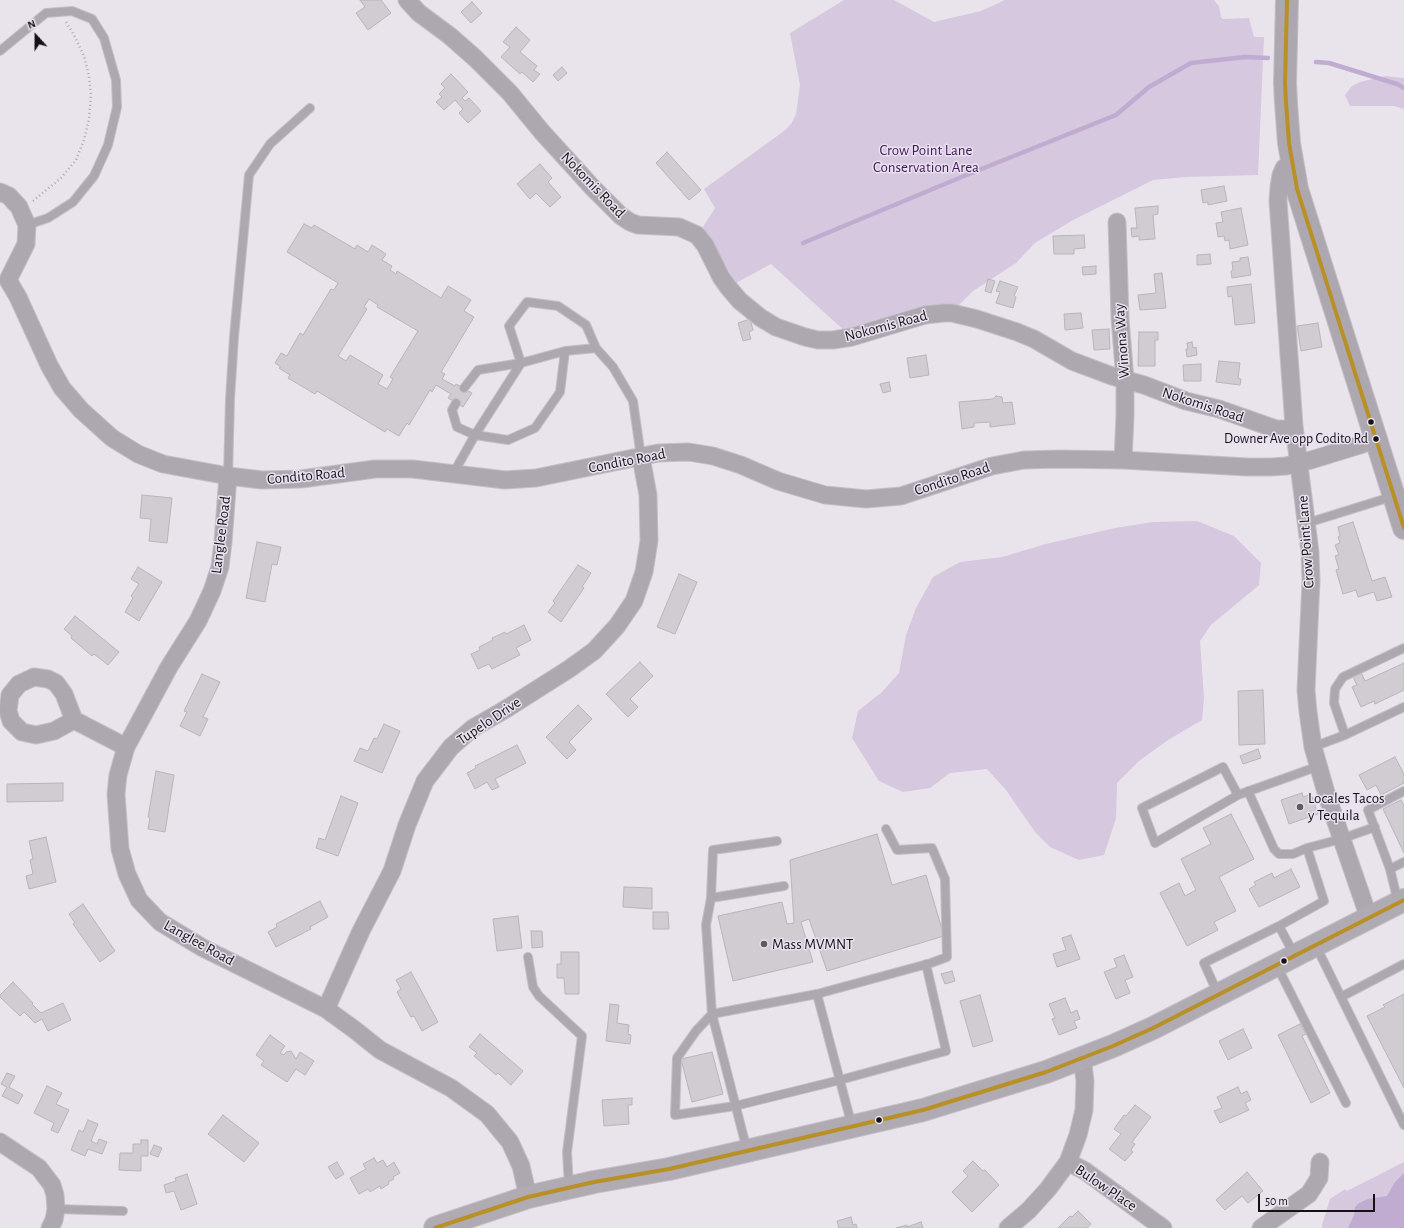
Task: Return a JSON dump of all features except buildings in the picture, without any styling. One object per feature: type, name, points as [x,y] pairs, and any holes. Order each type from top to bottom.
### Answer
[{"type":"main road","points":[[435,1228],[528,1197],[669,1169],[930,1108],[1013,1083],[1082,1058],[1153,1028],[1401,901]]},
{"type":"street","name":"Nokomis Road","points":[[407,0],[419,13],[450,36],[475,58],[505,88],[588,183],[621,216],[638,225],[679,227],[697,235],[705,246],[721,277],[728,287],[761,318],[776,327],[818,340],[833,340],[852,338],[925,315],[944,313],[952,314],[977,319],[1017,332],[1083,366],[1144,385],[1186,401],[1219,409],[1276,429],[1294,429]]},
{"type":"street","points":[[1287,0],[1285,83],[1292,163],[1297,189],[1307,225],[1404,528]]},
{"type":"street","name":"Crow Point Lane","points":[[1292,163],[1284,168],[1281,175],[1278,201],[1294,429],[1307,523],[1311,581],[1307,701],[1314,747],[1319,766],[1341,839],[1369,918]]},
{"type":"street","name":"Condito Road","points":[[0,192],[9,196],[19,207],[27,225],[26,244],[4,279],[62,388],[86,415],[112,438],[138,454],[163,464],[228,476],[262,480],[301,479],[375,469],[413,469],[505,480],[536,478],[658,453],[689,452],[713,456],[741,465],[778,481],[825,495],[866,498],[901,496],[992,466],[1024,460],[1122,460],[1247,467],[1279,466],[1299,463],[1376,439]]},
{"type":"street","name":"Winona Way","points":[[1117,222],[1120,318],[1126,380],[1126,416],[1122,460]]},
{"type":"street","name":"Tupelo Drive","points":[[326,1009],[361,931],[392,870],[407,825],[425,781],[452,747],[473,728],[569,669],[594,650],[617,626],[634,601],[644,572],[648,541],[648,495],[641,457]]},
{"type":"street","name":"Langlee Road","points":[[228,476],[220,567],[212,591],[198,621],[169,667],[126,747],[118,775],[116,794],[117,822],[120,849],[127,874],[139,900],[160,922],[203,948],[326,1009],[380,1050],[451,1088],[487,1114],[510,1142],[520,1166],[528,1197]]},
{"type":"street","points":[[74,720],[126,747]]},
{"type":"street","points":[[1008,1228],[1029,1210],[1048,1189],[1068,1162],[1078,1135],[1084,1110],[1085,1081],[1082,1058]]},
{"type":"street","points":[[0,1142],[39,1168],[52,1185],[55,1195],[56,1209],[54,1220],[50,1228]]},
{"type":"street","name":"Bulow Place","points":[[1068,1162],[1085,1171],[1163,1228]]},
{"type":"street","points":[[1261,1228],[1309,1194],[1318,1178],[1320,1162]]},
{"type":"lane","points":[[0,51],[46,13],[72,11],[92,19],[104,38],[116,80],[117,107],[108,144],[94,176],[73,202],[48,218],[27,225]]},
{"type":"lane","points":[[228,476],[230,399],[234,337],[249,175],[270,144],[310,108]]},
{"type":"lane","points":[[521,363],[509,326],[527,302],[558,306],[586,325],[596,348],[613,367],[634,401],[641,457]]},
{"type":"lane","points":[[464,388],[478,370],[521,363],[565,352],[596,348]]},
{"type":"lane","points":[[456,403],[452,410],[457,427],[475,435],[508,440],[535,428],[560,392],[565,352]]},
{"type":"lane","points":[[453,474],[475,435],[521,363]]},
{"type":"lane","points":[[1307,523],[1394,496]]},
{"type":"lane","points":[[1345,735],[1334,704],[1335,688],[1343,677],[1404,648]]},
{"type":"lane","points":[[1314,747],[1345,735],[1404,707]]},
{"type":"lane","points":[[1238,795],[1223,767],[1142,808],[1155,843],[1238,795],[1319,766]]},
{"type":"lane","points":[[1248,791],[1274,849],[1279,854],[1293,854],[1307,848],[1341,839],[1375,827]]},
{"type":"lane","points":[[1401,901],[1368,810],[1404,791]]},
{"type":"lane","points":[[886,829],[897,850],[932,848],[945,879],[947,957],[817,994],[712,1014],[696,1031],[677,1058],[675,1116],[735,1106],[840,1080],[946,1051],[926,964]]},
{"type":"lane","points":[[747,1151],[712,1014],[706,925],[711,898],[713,850],[777,841]]},
{"type":"lane","points":[[1219,995],[1204,963],[1280,926],[1324,901],[1307,848]]},
{"type":"lane","points":[[1390,869],[1404,862]]},
{"type":"lane","points":[[711,898],[784,886]]},
{"type":"lane","points":[[1280,926],[1286,961],[1346,1103]]},
{"type":"lane","points":[[1315,946],[1404,1125]]},
{"type":"lane","points":[[528,957],[533,987],[539,996],[582,1036],[567,1152],[569,1188]]},
{"type":"lane","points":[[1341,997],[1404,964]]},
{"type":"lane","points":[[817,994],[852,1126]]},
{"type":"lane","points":[[56,1209],[123,1211]]},
{"type":"path","points":[[32,201],[61,178],[76,160],[84,140],[89,119],[91,95],[89,76],[84,56],[74,35],[58,11]]},
{"type":"green space","name":"Crow Point Lane Conservation Area","points":[[844,0],[894,0],[934,22],[981,11],[1005,0],[1214,0],[1219,6],[1221,17],[1223,19],[1249,18],[1254,37],[1264,37],[1258,175],[1187,177],[1153,180],[1073,220],[1035,243],[1016,263],[973,291],[957,307],[847,333],[771,264],[736,283],[703,227],[715,208],[704,189],[784,131],[791,124],[796,114],[800,85],[790,33]]},
{"type":"green space","points":[[1386,76],[1404,78],[1404,109],[1394,106],[1350,106],[1345,95],[1352,86],[1360,82]]},
{"type":"green space","points":[[1197,521],[1234,536],[1261,563],[1259,585],[1211,625],[1200,641],[1204,698],[1202,720],[1168,740],[1139,761],[1117,783],[1116,818],[1104,855],[1079,860],[1050,847],[1035,832],[1006,790],[987,769],[950,773],[930,788],[903,792],[879,781],[852,738],[858,711],[882,692],[899,673],[906,635],[916,608],[933,577],[960,562],[1002,557],[1046,544],[1115,528],[1153,522]]},
{"type":"green space","points":[[1404,1162],[1404,1228],[1323,1228],[1322,1225],[1330,1199],[1345,1189],[1347,1191]]},
{"type":"shaded area","points":[[1404,1173],[1404,1228],[1348,1228],[1354,1215],[1355,1207],[1359,1203],[1368,1199],[1387,1196],[1395,1182]]},
{"type":"waterway","points":[[803,243],[1116,115],[1149,87],[1191,63],[1245,57],[1268,58]]},
{"type":"waterway","points":[[1316,62],[1329,63],[1397,84],[1404,88]]},
{"type":"transit line","points":[[1287,0],[1286,103],[1289,143],[1297,189],[1404,528]]},
{"type":"transit line","points":[[435,1228],[528,1197],[594,1182],[669,1169],[923,1110],[1046,1072],[1113,1046],[1153,1028],[1404,900]]},
{"type":"place","name":"Downer Ave opp Codito Rd","points":[[1376,439]]},
{"type":"place","name":"Locales Tacos y Tequila","points":[[1300,807]]},
{"type":"place","name":"Mass MVMNT","points":[[764,944]]}]
